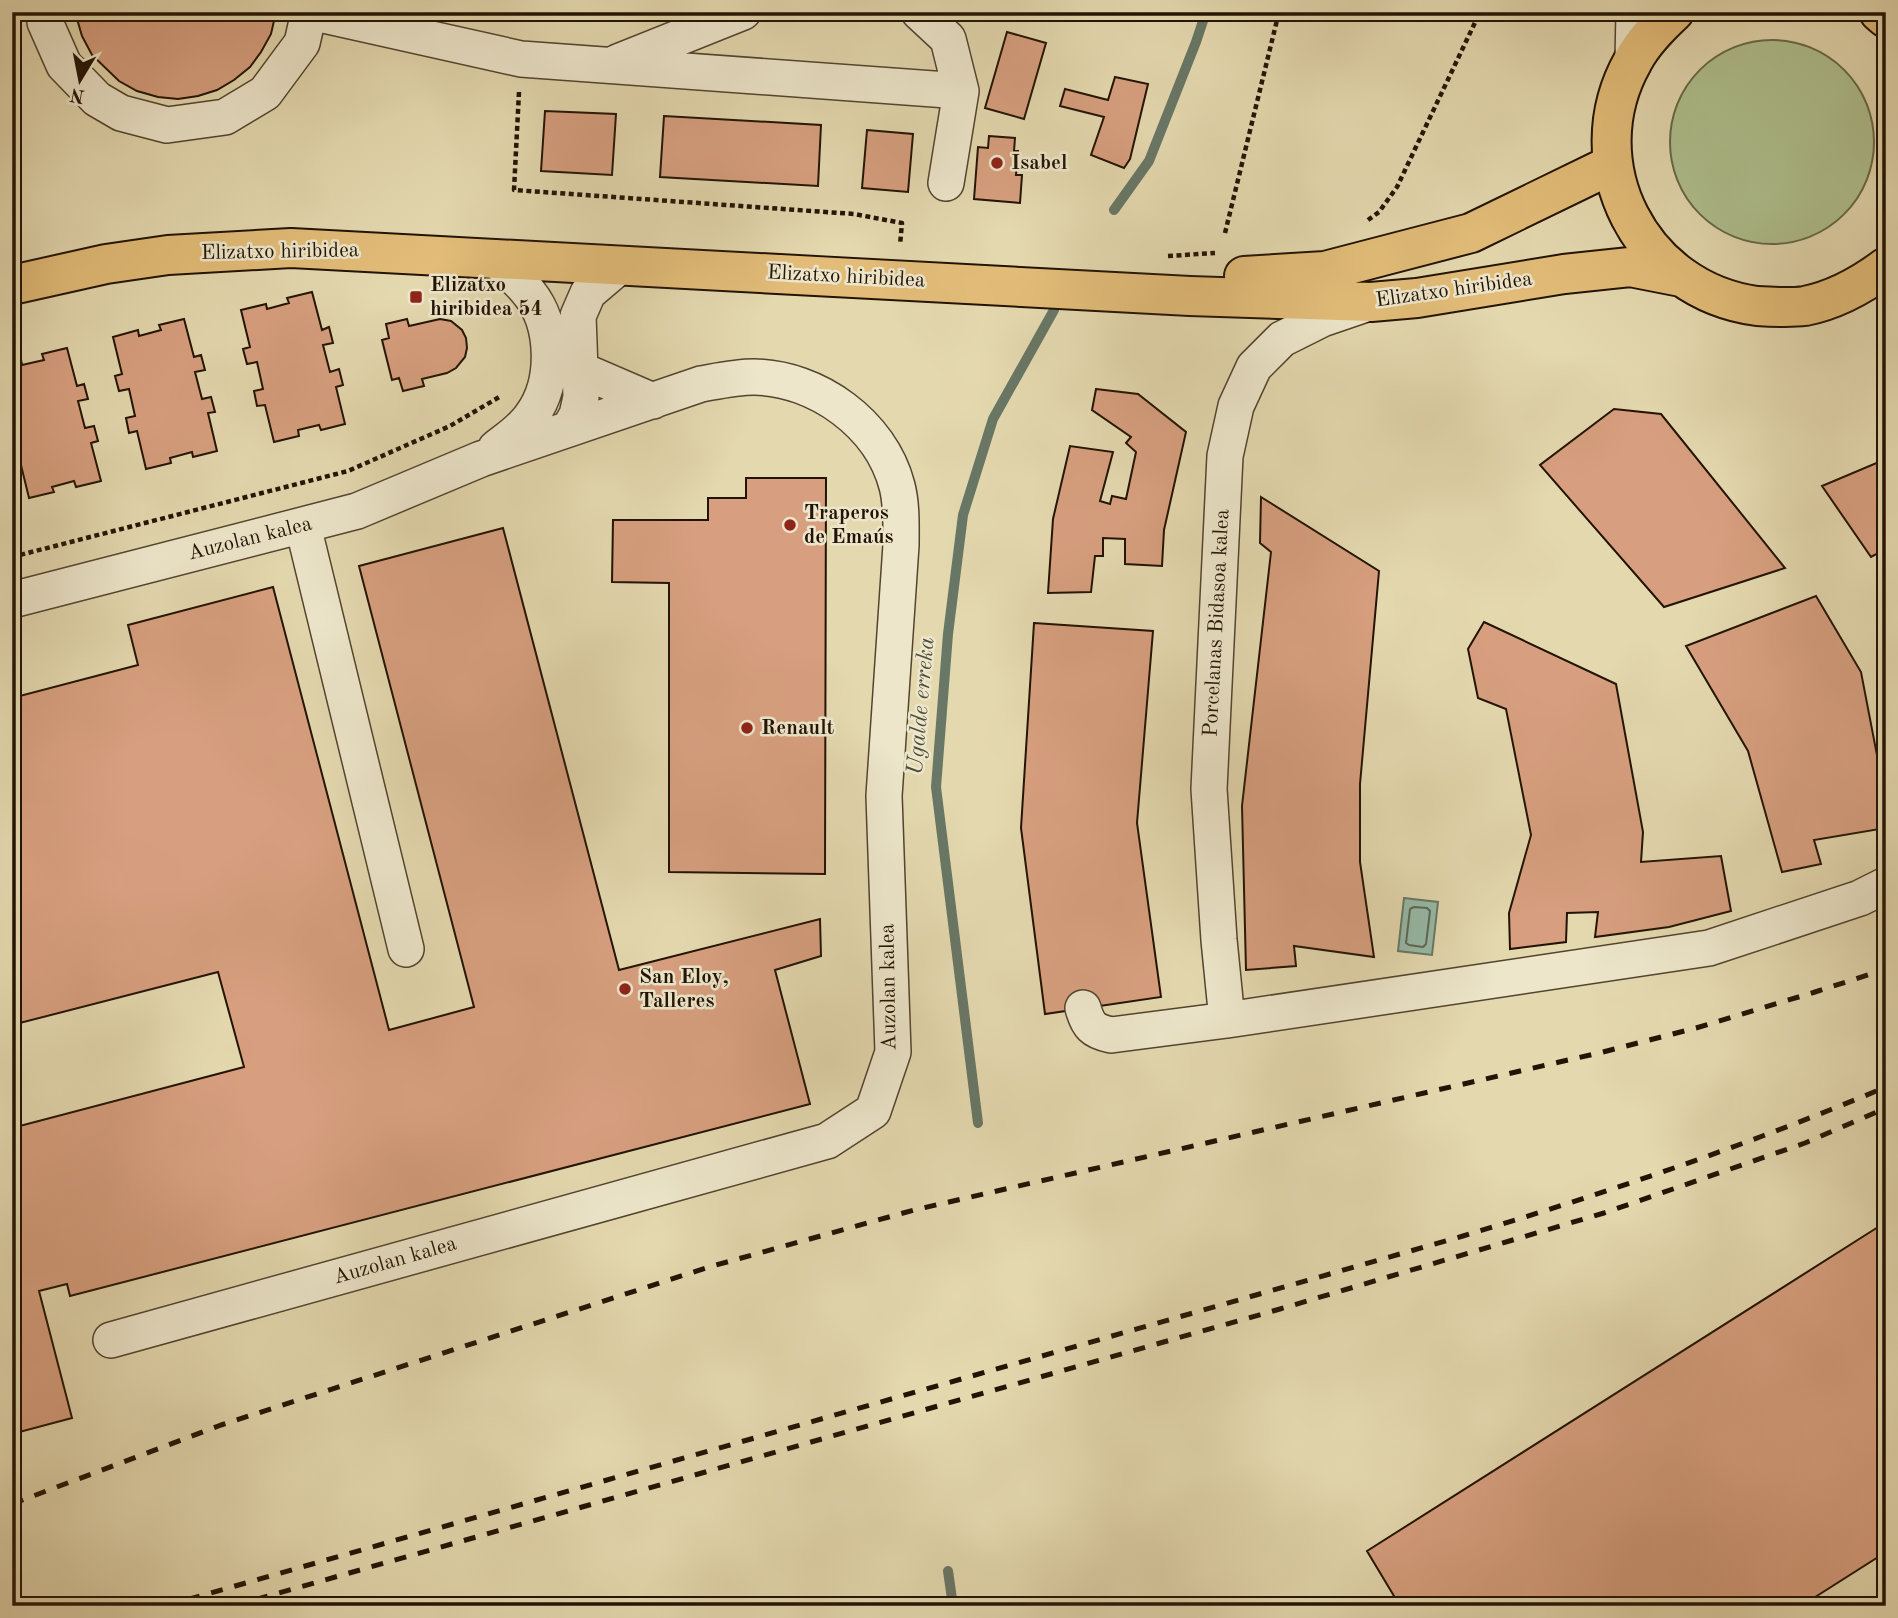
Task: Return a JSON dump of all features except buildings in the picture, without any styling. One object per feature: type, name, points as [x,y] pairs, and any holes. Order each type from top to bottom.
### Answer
[{"type":"main road","points":[[1674,12],[1652,33],[1633,60],[1614,110],[1611,137],[1618,190],[1628,215],[1660,260],[1681,277],[1709,293],[1740,303],[1772,307],[1805,306],[1836,297],[1865,283],[1886,267]]},
{"type":"main road","points":[[1879,12],[1886,18]]},
{"type":"main road","name":"Elizatxo hiribidea","points":[[12,266],[103,246],[166,237],[291,230],[900,254],[1192,279],[1325,271],[1471,233],[1613,164]]},
{"type":"main road","name":"Elizatxo hiribidea","points":[[12,285],[106,264],[168,255],[291,248],[1190,296],[1371,302],[1417,298],[1564,274],[1630,267],[1681,277]]},
{"type":"main road","points":[[1836,297],[1886,296]]},
{"type":"street","points":[[45,12],[45,22],[64,65],[96,99],[121,113],[167,125],[225,117],[265,93],[302,43],[309,12],[521,59],[961,91]]},
{"type":"street","points":[[611,64],[743,12]]},
{"type":"street","points":[[919,12],[948,38],[961,91],[946,183]]},
{"type":"street","points":[[1633,60],[1634,12]]},
{"type":"street","name":"Auzolan kalea","points":[[481,459],[514,435],[532,416],[558,375],[540,310],[530,293],[495,258]]},
{"type":"street","name":"Auzolan kalea","points":[[569,429],[548,421],[544,408],[588,293],[621,265]]},
{"type":"street","name":"Porcelanas Bidasoa kalea","points":[[1227,1020],[1209,789],[1225,456],[1236,406],[1254,367],[1282,339],[1322,319],[1371,302]]},
{"type":"street","points":[[558,375],[653,401]]},
{"type":"street","name":"Auzolan kalea","points":[[12,600],[357,511],[481,459],[701,384],[727,379],[755,377],[782,381],[808,389],[831,401],[852,416],[871,435],[885,457],[898,487],[901,545],[884,796],[894,1052],[873,1111],[827,1141],[111,1340]]},
{"type":"street","points":[[303,526],[406,949]]},
{"type":"street","points":[[1083,1008],[1089,1024],[1097,1032],[1111,1035],[1709,948],[1860,898],[1886,885]]},
{"type":"path","points":[[1225,233],[1279,12]]},
{"type":"path","points":[[1362,224],[1379,212],[1397,187],[1480,12]]},
{"type":"path","points":[[521,59],[514,190],[854,214],[902,223],[900,254]]},
{"type":"path","points":[[1160,256],[1225,252]]},
{"type":"path","points":[[12,557],[348,471],[450,426],[527,380],[558,375]]},
{"type":"shaded area","points":[[1772,40],[1811,47],[1844,70],[1867,103],[1874,142],[1867,181],[1844,214],[1811,237],[1772,244],[1733,237],[1700,214],[1677,181],[1670,142],[1677,103],[1700,70],[1733,47]]},
{"type":"water","points":[[1404,898],[1438,902],[1432,955],[1398,951]]},
{"type":"waterway","name":"Ugalde erreka","points":[[1114,210],[1149,161],[1206,12]]},
{"type":"waterway","name":"Ugalde erreka","points":[[978,1123],[936,787],[948,634],[963,515],[993,419],[1054,310]]},
{"type":"waterway","name":"Ugalde erreka","points":[[948,1571],[953,1606]]},
{"type":"railway","points":[[12,1504],[221,1425],[709,1267],[914,1210],[1603,1052],[1696,1028],[1886,969]]},
{"type":"railway","points":[[165,1606],[1463,1236],[1676,1167],[1782,1129],[1886,1087]]},
{"type":"railway","points":[[233,1606],[1280,1309],[1604,1213],[1805,1143],[1886,1108]]},
{"type":"place","name":"Isabel","points":[[997,163]]},
{"type":"place","name":"Elizatxo hiribidea 54","points":[[416,297]]},
{"type":"place","name":"Traperos de Emaús","points":[[790,525]]},
{"type":"place","name":"Renault","points":[[747,728]]},
{"type":"place","name":"San Eloy, Talleres","points":[[625,989]]}]
